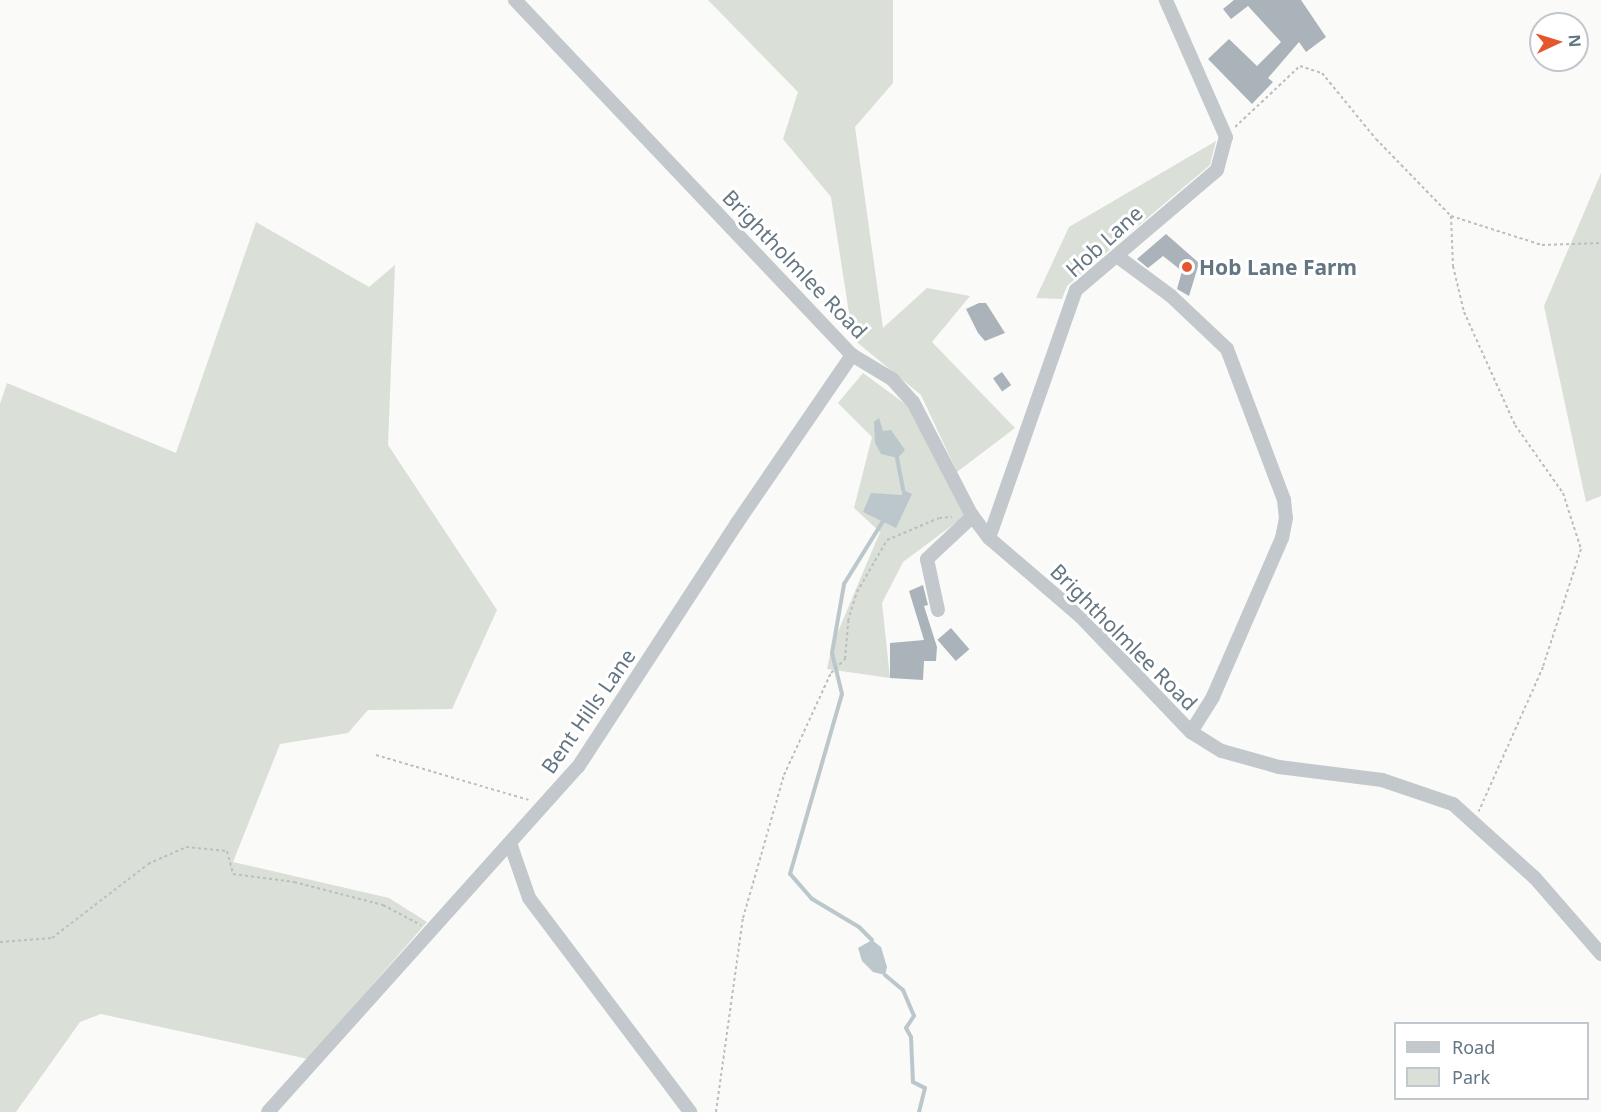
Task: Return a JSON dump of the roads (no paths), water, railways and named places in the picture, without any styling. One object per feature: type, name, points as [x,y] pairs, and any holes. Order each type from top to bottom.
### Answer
[{"type":"street","name":"Brightholmlee Road","points":[[514,0],[852,355],[892,379],[913,402],[971,513],[989,538],[1080,616],[1160,704],[1191,732],[1222,751],[1279,767],[1401,784],[1453,804],[1474,819],[1557,902],[1601,954]]},
{"type":"street","name":"Hob Lane","points":[[989,538],[1076,290],[1217,170],[1225,135],[1166,0]]},
{"type":"street","points":[[1117,256],[1171,296],[1227,349],[1284,500],[1286,518],[1278,546],[1213,697],[1191,732]]},
{"type":"street","name":"Bent Hills Lane","points":[[268,1112],[578,767],[737,523],[852,355]]},
{"type":"street","points":[[938,610],[927,559],[971,513]]},
{"type":"street","points":[[510,843],[529,898],[690,1112]]},
{"type":"waterway","points":[[897,458],[903,490]]},
{"type":"waterway","points":[[872,940],[859,927],[812,899],[790,874],[842,694],[832,653],[844,584],[883,521]]},
{"type":"waterway","points":[[885,975],[903,990],[914,1016],[906,1028],[911,1037],[913,1082],[925,1088],[919,1112]]},
{"type":"place","name":"Hob Lane Farm","points":[[1187,267]]}]
